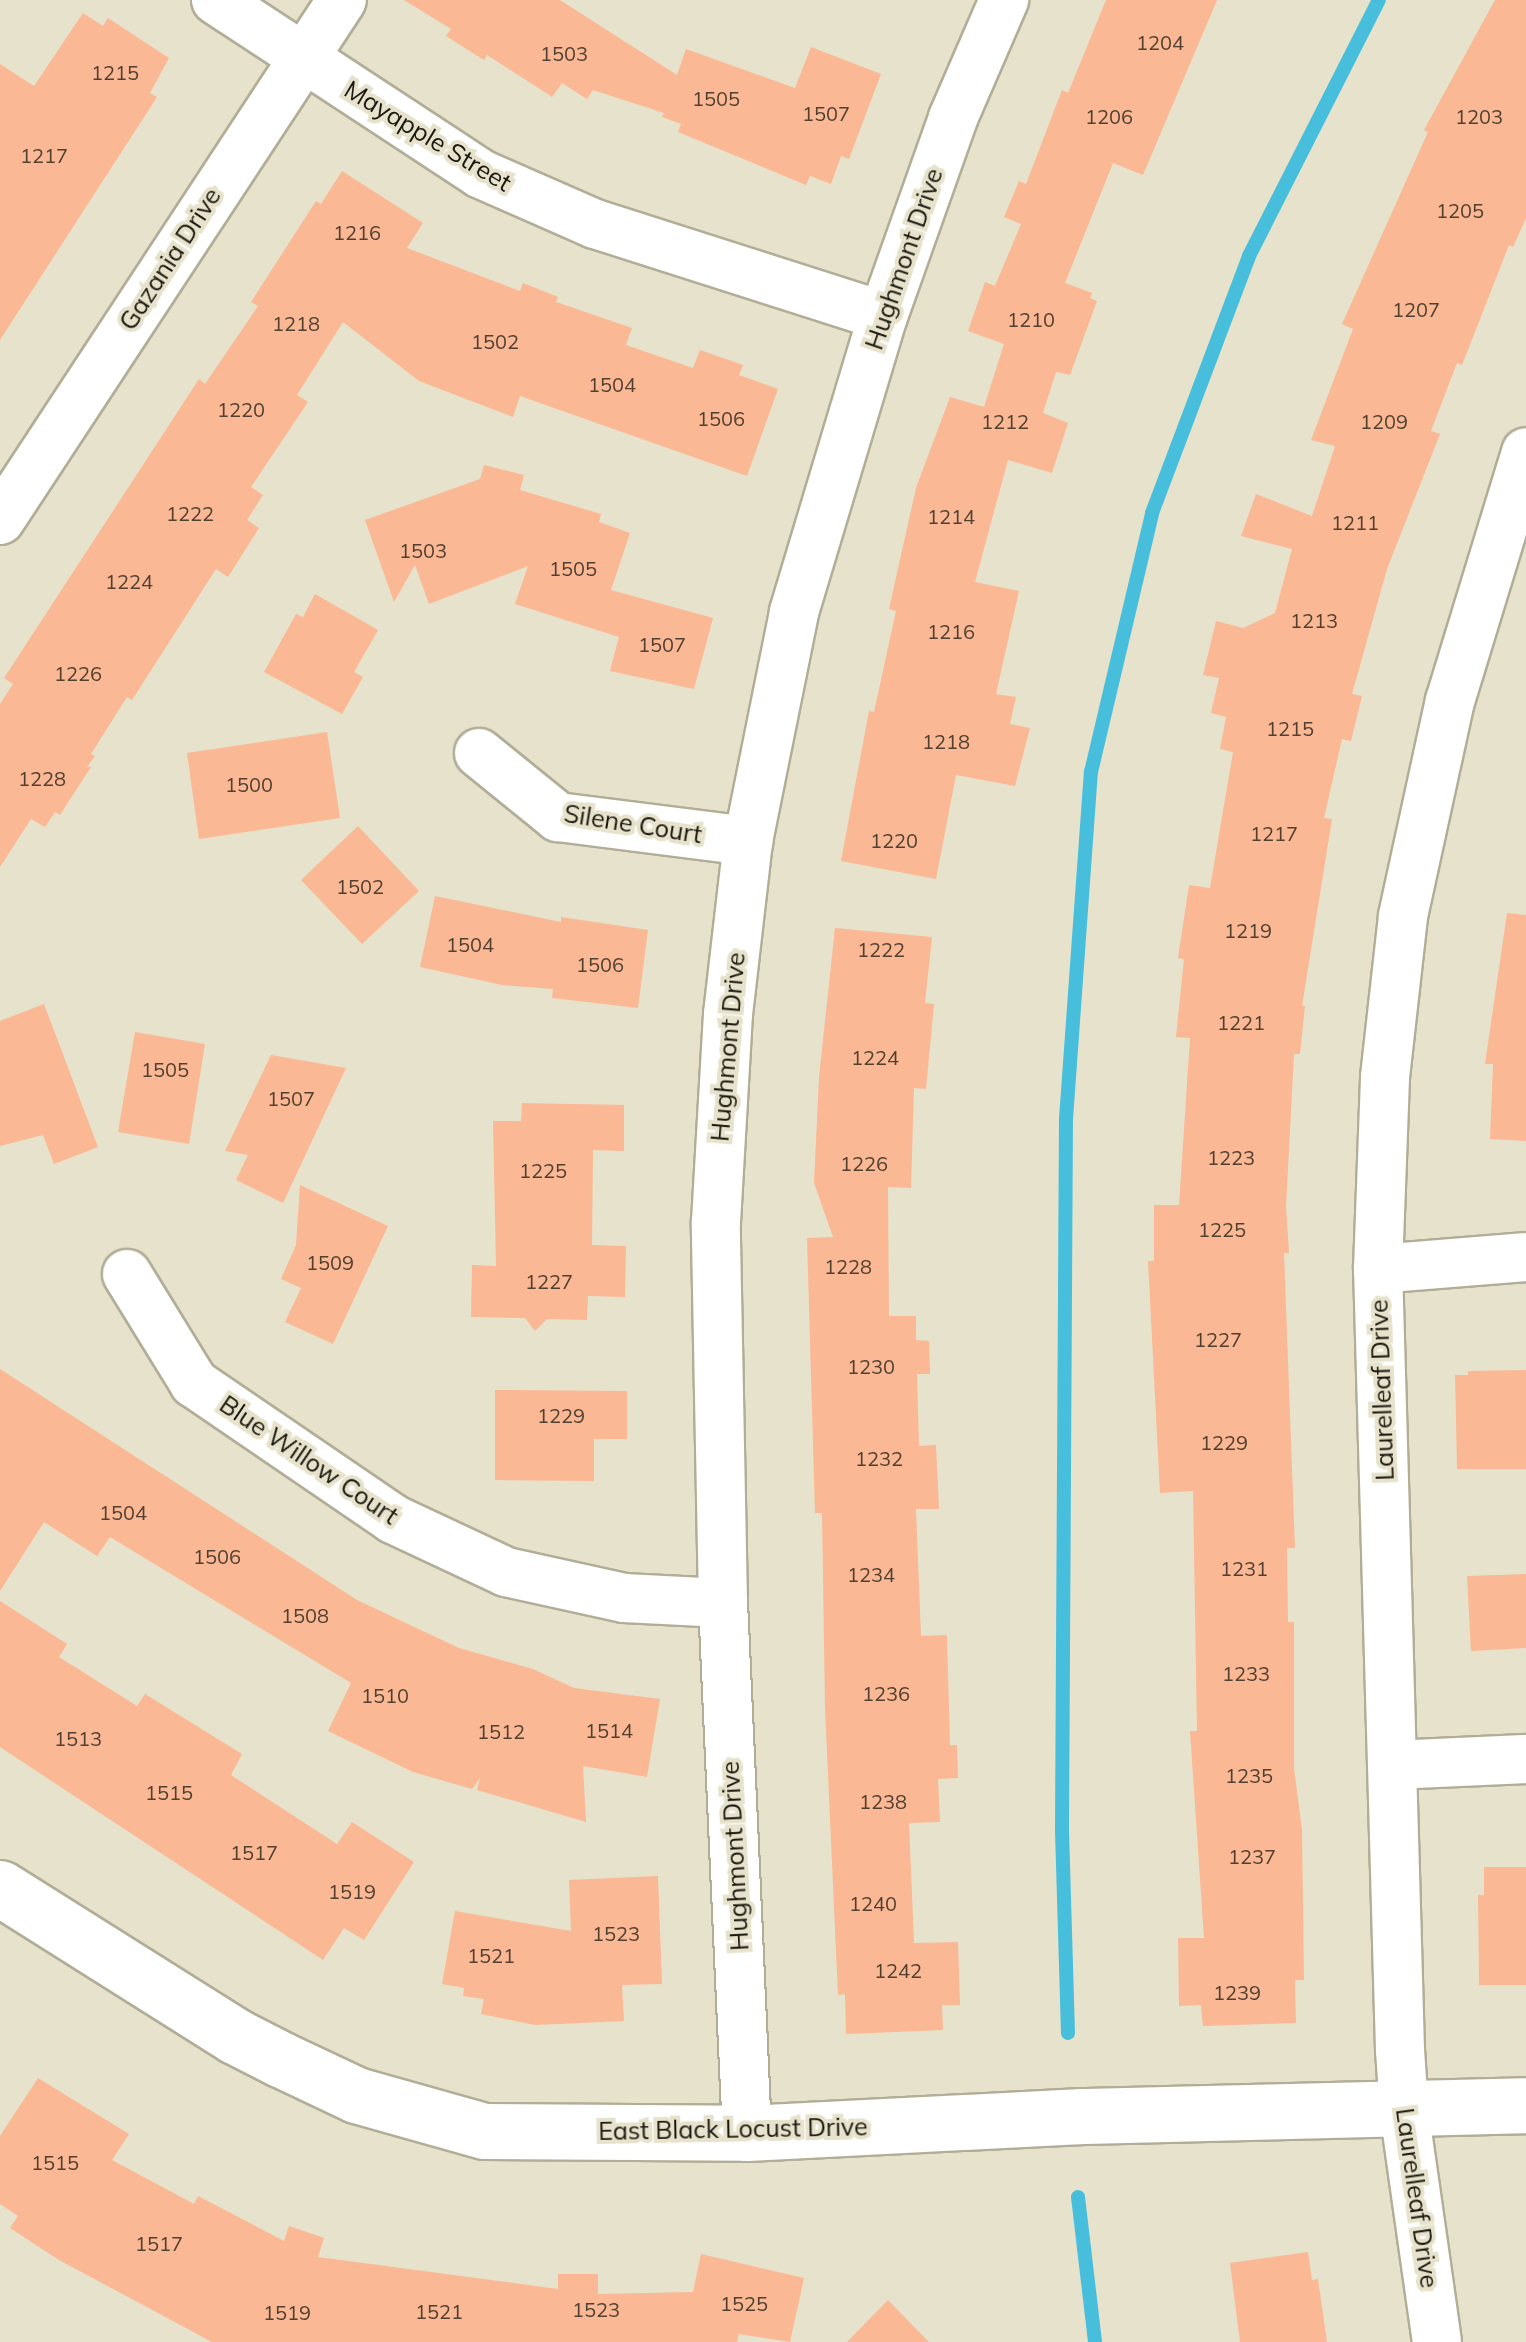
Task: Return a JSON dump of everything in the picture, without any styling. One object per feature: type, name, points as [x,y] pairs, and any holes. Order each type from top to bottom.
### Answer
[{"type":"street","name":"Mayapple Street","points":[[216,0],[465,164],[513,188],[595,224],[884,316]]},
{"type":"street","name":"Gazania Drive","points":[[0,520],[342,0]]},
{"type":"street","name":"Hughmont Drive","points":[[747,2133],[723,1603],[716,1222],[728,1014],[748,841],[794,612],[884,316],[953,118],[1004,0]]},
{"type":"street","name":"Laurelleaf Drive","points":[[1438,2342],[1404,2110],[1378,1269],[1385,1077],[1402,916],[1450,701],[1509,560],[1526,452]]},
{"type":"street","name":"Silene Court","points":[[479,754],[558,817],[748,841]]},
{"type":"street","points":[[1378,1269],[1526,1257]]},
{"type":"street","name":"Blue Willow Court","points":[[127,1274],[194,1382],[393,1520],[506,1572],[624,1598],[723,1603]]},
{"type":"street","points":[[1394,1765],[1526,1759]]},
{"type":"street","name":"East Black Locust Drive","points":[[0,1888],[236,2036],[356,2095],[484,2131],[747,2133],[1082,2116],[1526,2105]]},
{"type":"building","points":[[404,0],[560,0],[677,75],[686,49],[795,88],[811,47],[881,74],[849,159],[841,156],[831,184],[810,176],[806,185],[678,132],[681,124],[662,117],[664,113],[593,90],[587,99],[562,83],[552,97],[487,55],[484,60],[446,36],[451,29]]},
{"type":"building","points":[[1106,0],[1217,0],[1143,175],[1113,163],[1065,283],[1092,293],[1090,298],[1097,301],[1070,375],[1056,372],[1043,413],[1068,423],[1052,473],[1008,460],[975,582],[1019,591],[996,694],[1016,697],[1010,724],[1030,728],[1015,786],[956,775],[936,879],[841,861],[869,711],[874,712],[896,611],[889,609],[916,488],[950,397],[984,407],[1004,344],[968,331],[985,282],[995,286],[1021,224],[1004,217],[1019,181],[1026,184],[1062,90],[1068,93]]},
{"type":"building","points":[[1495,0],[1526,0],[1526,218],[1513,247],[1509,245],[1462,365],[1457,363],[1431,431],[1440,434],[1387,569],[1352,694],[1362,696],[1351,741],[1342,739],[1324,818],[1332,819],[1302,1006],[1300,1054],[1294,1054],[1286,1206],[1289,1253],[1284,1253],[1295,1548],[1287,1548],[1288,1622],[1294,1622],[1294,1768],[1302,1830],[1304,1980],[1295,1980],[1296,2023],[1203,2026],[1201,2005],[1179,2006],[1178,1938],[1204,1938],[1190,1731],[1197,1731],[1193,1491],[1160,1493],[1148,1261],[1154,1261],[1154,1205],[1179,1205],[1190,1038],[1176,1037],[1184,959],[1178,958],[1189,885],[1210,888],[1233,752],[1220,749],[1226,717],[1211,713],[1219,678],[1203,675],[1216,621],[1243,628],[1275,613],[1292,549],[1241,536],[1256,494],[1312,516],[1335,446],[1311,440],[1353,329],[1342,324],[1428,132],[1424,130]]},
{"type":"building","points":[[83,13],[103,26],[108,18],[169,58],[150,93],[157,97],[0,340],[0,64],[34,86]]},
{"type":"building","points":[[342,171],[423,223],[407,248],[520,291],[523,283],[558,297],[556,302],[632,328],[626,345],[693,368],[700,350],[743,365],[739,375],[778,389],[747,476],[520,396],[513,417],[419,381],[343,322],[297,395],[308,402],[251,487],[263,495],[247,520],[259,528],[228,577],[216,569],[132,700],[127,697],[91,754],[95,756],[87,767],[91,767],[60,815],[55,812],[45,827],[31,819],[0,867],[0,704],[13,684],[4,678],[199,379],[205,384],[258,306],[251,302],[316,201],[321,204]]},
{"type":"building","points":[[484,465],[524,475],[520,490],[601,514],[599,522],[630,533],[611,590],[713,618],[694,689],[610,671],[619,637],[515,604],[528,566],[429,604],[415,565],[394,602],[365,520],[480,479]]},
{"type":"building","points":[[315,594],[378,630],[354,672],[363,677],[342,714],[264,672],[296,614],[303,617]]},
{"type":"building","points":[[327,732],[340,818],[199,839],[187,753]]},
{"type":"building","points":[[358,826],[419,891],[362,944],[301,880]]},
{"type":"building","points":[[435,896],[561,922],[561,917],[648,930],[638,1008],[552,998],[553,989],[502,985],[420,967]]},
{"type":"building","points":[[1507,913],[1526,915],[1526,1141],[1490,1139],[1493,1064],[1485,1064]]},
{"type":"building","points":[[835,928],[932,937],[925,1003],[934,1004],[926,1089],[914,1088],[911,1188],[888,1187],[889,1316],[916,1316],[916,1340],[929,1341],[930,1374],[917,1374],[919,1446],[936,1445],[939,1509],[916,1509],[921,1636],[947,1635],[950,1745],[957,1745],[958,1778],[938,1779],[940,1822],[909,1823],[914,1943],[958,1942],[960,2005],[942,2005],[943,2030],[846,2034],[845,1994],[838,1995],[825,1708],[822,1513],[815,1513],[807,1238],[833,1237],[814,1183],[819,1077]]},
{"type":"building","points":[[44,1004],[98,1147],[54,1164],[43,1135],[0,1146],[0,1021]]},
{"type":"building","points":[[135,1032],[205,1044],[189,1144],[118,1132]]},
{"type":"building","points":[[271,1055],[346,1068],[283,1203],[236,1180],[248,1155],[225,1151]]},
{"type":"building","points":[[522,1103],[624,1105],[624,1151],[593,1150],[592,1245],[626,1246],[625,1297],[588,1296],[587,1320],[547,1319],[535,1331],[525,1318],[471,1317],[472,1265],[496,1266],[493,1121],[521,1121]]},
{"type":"building","points":[[300,1185],[388,1226],[333,1344],[285,1322],[301,1288],[281,1279],[296,1245]]},
{"type":"building","points":[[0,1369],[357,1600],[459,1648],[533,1669],[574,1688],[660,1699],[647,1777],[583,1766],[586,1822],[477,1790],[480,1778],[472,1789],[413,1772],[328,1731],[351,1683],[110,1537],[97,1556],[44,1522],[0,1591]]},
{"type":"building","points":[[1526,1370],[1526,1469],[1457,1469],[1455,1375],[1468,1375],[1468,1371]]},
{"type":"building","points":[[495,1390],[627,1391],[627,1439],[594,1439],[594,1481],[495,1480]]},
{"type":"building","points":[[1526,1574],[1526,1648],[1471,1651],[1467,1576]]},
{"type":"building","points":[[0,1601],[67,1644],[59,1657],[137,1706],[145,1694],[242,1754],[231,1775],[337,1844],[352,1822],[414,1862],[364,1940],[344,1928],[323,1960],[0,1747]]},
{"type":"building","points":[[1484,1867],[1526,1867],[1526,1985],[1479,1985],[1478,1895],[1484,1895]]},
{"type":"building","points":[[658,1876],[662,1984],[622,1985],[624,2021],[535,2025],[481,2014],[484,1999],[463,1996],[464,1988],[442,1984],[455,1911],[571,1931],[569,1880]]},
{"type":"building","points":[[38,2078],[129,2134],[112,2160],[194,2204],[198,2196],[284,2241],[289,2226],[324,2238],[318,2257],[558,2289],[558,2274],[598,2274],[598,2294],[693,2292],[701,2254],[804,2278],[790,2342],[739,2334],[737,2342],[212,2342],[59,2260],[10,2228],[18,2216],[0,2204],[0,2136]]},
{"type":"building","points":[[1308,2252],[1312,2280],[1318,2279],[1327,2342],[1240,2342],[1230,2263]]},
{"type":"building","points":[[888,2300],[929,2342],[847,2342]]},
{"type":"waterway","points":[[1068,2033],[1062,1829],[1066,1119],[1091,772],[1152,513],[1249,256],[1379,0]]},
{"type":"waterway","points":[[1078,2197],[1095,2342]]}]
